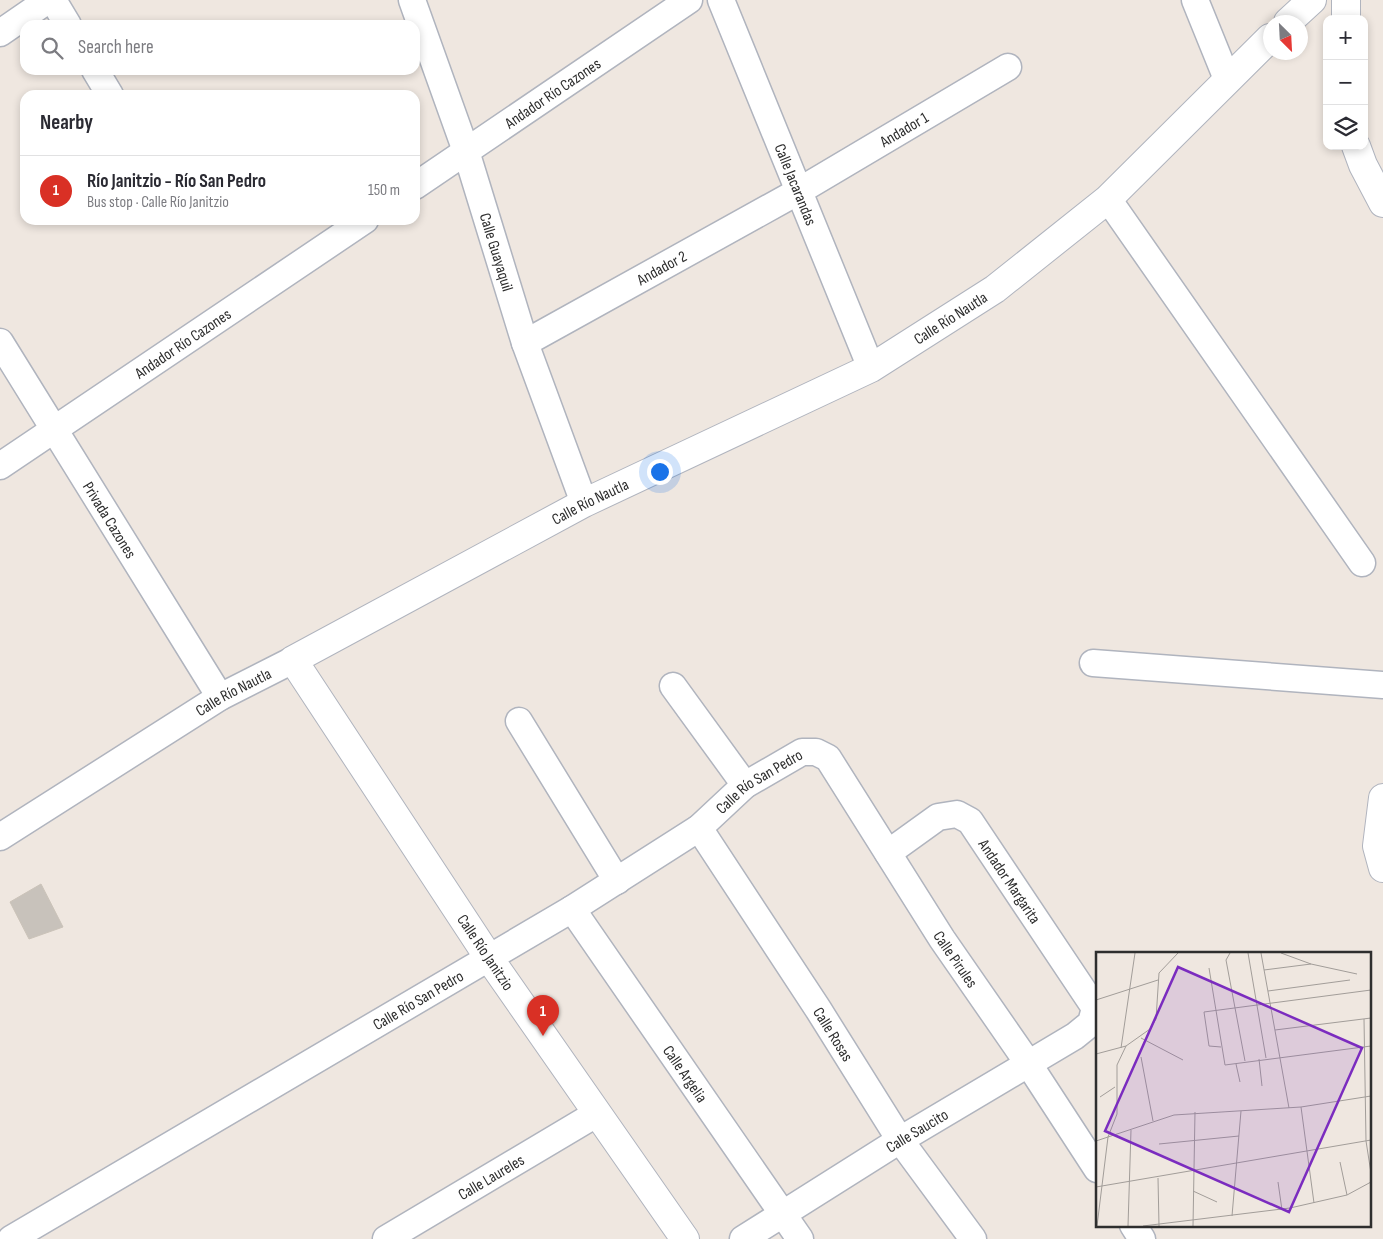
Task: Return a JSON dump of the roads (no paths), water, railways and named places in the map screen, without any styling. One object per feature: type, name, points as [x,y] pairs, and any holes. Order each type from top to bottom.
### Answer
[{"type":"street","points":[[0,33],[48,0]]},
{"type":"street","points":[[53,0],[65,20]]},
{"type":"street","name":"Calle Guayaquil","points":[[412,0],[419,20]]},
{"type":"street","name":"Andador Río Cazones","points":[[420,183],[689,0]]},
{"type":"street","name":"Calle Jacarandas","points":[[721,0],[872,368]]},
{"type":"street","points":[[1195,0],[1228,79]]},
{"type":"street","points":[[1296,15],[1312,0]]},
{"type":"street","points":[[1346,0],[1346,15]]},
{"type":"street","name":"Calle Guayaquil","points":[[420,22],[466,151],[525,343],[584,503]]},
{"type":"street","name":"Calle Río Nautla","points":[[0,837],[220,697],[294,660],[584,503],[872,368],[995,289],[1108,199],[1263,45]]},
{"type":"street","name":"Andador 1","points":[[799,191],[1008,67]]},
{"type":"street","points":[[98,75],[107,90]]},
{"type":"street","points":[[1357,150],[1363,165],[1383,203]]},
{"type":"street","name":"Andador 2","points":[[525,343],[799,191]]},
{"type":"street","points":[[1108,199],[1362,563]]},
{"type":"street","name":"Andador Río Cazones","points":[[0,466],[358,225]]},
{"type":"street","name":"Privada Cazones","points":[[0,342],[220,697]]},
{"type":"street","name":"Calle Río Janitzio","points":[[294,660],[489,958],[685,1239]]},
{"type":"street","points":[[1093,663],[1383,685]]},
{"type":"street","points":[[673,686],[745,785]]},
{"type":"street","points":[[519,722],[617,881]]},
{"type":"street","name":"Calle Río San Pedro","points":[[12,1239],[572,909],[699,828],[745,785],[802,752],[816,752]]},
{"type":"street","name":"Calle Pirules","points":[[816,752],[828,758],[942,939],[1028,1063],[1096,1167]]},
{"type":"street","points":[[1383,798],[1377,846],[1383,868]]},
{"type":"street","name":"Andador Margarita","points":[[888,853],[938,817],[957,814],[970,821],[1095,1008],[1091,1023]]},
{"type":"street","name":"Calle Rosas","points":[[699,828],[818,1008],[900,1140],[973,1239]]},
{"type":"street","name":"Calle Argelia","points":[[572,909],[800,1239]]},
{"type":"street","name":"Calle Saucito","points":[[743,1239],[900,1140],[1075,1036],[1091,1023]]},
{"type":"street","name":"Calle Laureles","points":[[386,1239],[596,1114]]},
{"type":"street","points":[[1134,1226],[1142,1239]]},
{"type":"place","name":"Río Janitzio - Río San Pedro","points":[[543,1036]]}]
